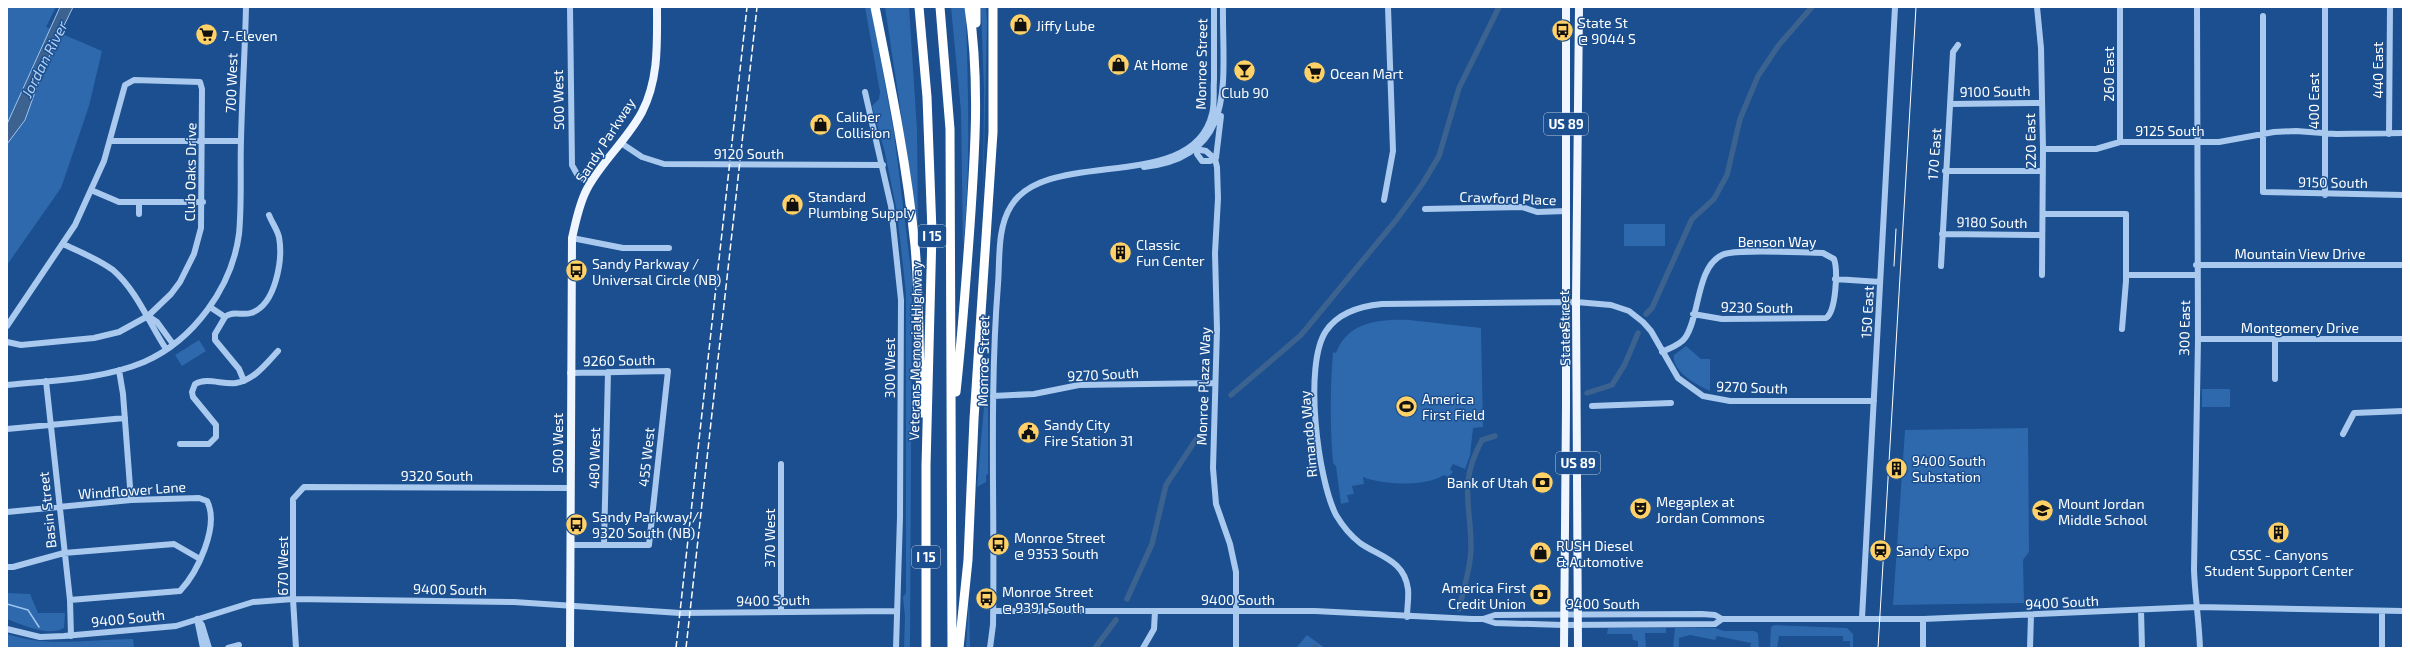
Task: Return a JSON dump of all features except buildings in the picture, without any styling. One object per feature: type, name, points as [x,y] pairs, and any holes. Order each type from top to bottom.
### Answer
[{"type":"highway","points":[[875,7],[886,55],[903,149],[915,247],[926,466]]},
{"type":"highway","points":[[880,7],[886,55]]},
{"type":"highway","name":"Veterans Memorial Highway","points":[[919,7],[928,97],[932,232],[926,466],[926,648]]},
{"type":"highway","name":"I 15","points":[[940,7],[950,129],[950,444],[952,648]]},
{"type":"highway","points":[[969,7],[974,41]]},
{"type":"highway","points":[[950,444],[962,335],[974,178],[976,110],[974,41],[976,7]]},
{"type":"highway","points":[[959,648],[968,560],[976,379],[993,132],[993,7]]},
{"type":"main road","name":"Sandy Parkway","points":[[572,238],[578,212],[591,183],[621,143],[642,111],[652,87],[656,61],[657,7]]},
{"type":"main road","name":"State Street","points":[[1564,648],[1566,7]]},
{"type":"main road","name":"State Street","points":[[1578,648],[1576,302],[1579,7]]},
{"type":"main road","name":"500 West","points":[[570,648],[570,373],[572,238]]},
{"type":"street","name":"700 West","points":[[7,384],[97,376],[144,361],[173,344],[196,323],[210,307],[226,278],[238,235],[246,7]]},
{"type":"street","name":"500 West","points":[[570,7],[572,165],[578,176],[591,183]]},
{"type":"street","name":"Monroe Street","points":[[990,648],[994,611],[994,336],[1004,220],[1010,207],[1026,189],[1043,180],[1130,167],[1156,161],[1185,149],[1201,135],[1212,116],[1214,7]]},
{"type":"street","name":"Monroe Street","points":[[1130,167],[1144,168],[1168,164],[1196,149],[1213,129],[1222,93],[1223,7]]},
{"type":"street","points":[[1384,200],[1393,151],[1388,7]]},
{"type":"street","name":"150 East","points":[[1862,618],[1895,7]]},
{"type":"street","name":"220 East","points":[[2037,7],[2041,48],[2043,149],[2042,275]]},
{"type":"street","name":"260 East","points":[[2120,7],[2120,142]]},
{"type":"street","name":"300 East","points":[[2197,7],[2196,265],[2198,339],[2194,562],[2195,598],[2199,620],[2200,648]]},
{"type":"street","name":"400 East","points":[[2325,7],[2325,195]]},
{"type":"street","name":"440 East","points":[[2389,134],[2390,7]]},
{"type":"street","points":[[2262,16],[2263,135]]},
{"type":"street","name":"170 East","points":[[1940,266],[1953,52],[1958,45]]},
{"type":"street","name":"Club Oaks Drive","points":[[7,342],[21,345],[102,337],[130,327],[148,316],[171,294],[188,268],[198,241],[203,202],[202,89],[200,82],[192,80],[129,81],[122,90],[110,141]]},
{"type":"street","name":"300 West","points":[[865,92],[883,164],[894,228],[901,300],[896,648]]},
{"type":"street","name":"Monroe Plaza Way","points":[[1222,93],[1217,154],[1215,159],[1218,198],[1215,253],[1217,318],[1213,462],[1215,496],[1233,557],[1237,611],[1236,648]]},
{"type":"street","name":"9100 South","points":[[1950,104],[2041,103]]},
{"type":"street","points":[[1212,116],[1208,130],[1196,149],[1198,156],[1202,161],[1215,159]]},
{"type":"street","name":"9125 South","points":[[2043,149],[2096,149],[2120,142],[2231,141],[2296,131],[2326,133]]},
{"type":"street","points":[[2326,133],[2403,133]]},
{"type":"street","name":"9150 South","points":[[2263,135],[2263,192],[2325,195],[2403,194]]},
{"type":"street","points":[[7,326],[63,244],[91,190],[104,161],[110,141],[241,141]]},
{"type":"street","name":"9120 South","points":[[621,143],[642,157],[664,164],[883,164]]},
{"type":"street","points":[[1196,149],[1206,151],[1215,159]]},
{"type":"street","points":[[1945,171],[2042,171]]},
{"type":"street","points":[[91,190],[119,202],[203,202]]},
{"type":"street","points":[[139,202],[139,214]]},
{"type":"street","name":"Crawford Place","points":[[1425,209],[1522,207],[1537,212],[1566,212]]},
{"type":"street","points":[[2043,214],[2126,214],[2126,275],[2122,329]]},
{"type":"street","points":[[244,381],[239,369],[215,340],[216,334],[225,317],[232,314],[252,313],[262,306],[277,278],[279,272],[279,239],[269,215]]},
{"type":"street","name":"9180 South","points":[[1942,234],[2042,235]]},
{"type":"street","points":[[572,238],[623,248],[669,248]]},
{"type":"street","points":[[63,244],[99,261],[113,271],[148,316],[157,322],[173,344]]},
{"type":"street","name":"Benson Way","points":[[1662,352],[1677,345],[1685,338],[1708,269],[1712,262],[1723,255],[1735,253],[1816,253],[1831,256],[1835,262],[1835,279]]},
{"type":"street","name":"Mountain View Drive","points":[[2196,265],[2403,265]]},
{"type":"street","points":[[2126,275],[2197,275]]},
{"type":"street","points":[[1835,279],[1880,282]]},
{"type":"street","name":"9230 South","points":[[1693,314],[1722,319],[1821,320],[1832,313],[1835,279]]},
{"type":"street","name":"Rimando Way","points":[[1407,617],[1408,589],[1400,570],[1390,559],[1360,543],[1345,528],[1334,510],[1324,483],[1316,422],[1315,374],[1322,339],[1326,330],[1347,313],[1371,305],[1576,302]]},
{"type":"street","name":"9270 South","points":[[1576,302],[1611,305],[1629,311],[1650,331],[1678,378],[1695,392],[1712,399],[1730,401],[1874,401]]},
{"type":"street","points":[[210,307],[225,317]]},
{"type":"street","points":[[148,316],[151,326],[166,349]]},
{"type":"street","name":"Montgomery Drive","points":[[2198,339],[2403,338]]},
{"type":"street","points":[[2275,339],[2275,379]]},
{"type":"street","points":[[180,444],[209,444],[216,437],[216,425],[195,400],[192,392],[195,384],[202,381],[230,383],[244,381],[260,371],[278,351]]},
{"type":"street","points":[[119,370],[125,418],[131,500]]},
{"type":"street","name":"9260 South","points":[[570,373],[668,371]]},
{"type":"street","name":"455 West","points":[[604,545],[649,545],[668,371]]},
{"type":"street","name":"480 West","points":[[604,545],[608,372]]},
{"type":"street","name":"Basin Street","points":[[46,380],[70,600],[71,636]]},
{"type":"street","name":"9270 South","points":[[993,396],[1034,394],[1084,385],[1215,383]]},
{"type":"street","points":[[1592,406],[1671,402]]},
{"type":"street","points":[[2343,434],[2354,413],[2403,412]]},
{"type":"street","points":[[7,429],[125,418]]},
{"type":"street","name":"370 West","points":[[781,464],[781,612]]},
{"type":"street","name":"9320 South","points":[[304,487],[571,488]]},
{"type":"street","name":"670 West","points":[[296,648],[293,599],[294,499],[304,487]]},
{"type":"street","name":"Windflower Lane","points":[[7,512],[131,500],[199,498],[207,501],[209,509],[209,536],[200,559],[180,591],[70,600]]},
{"type":"street","points":[[7,567],[13,567],[64,553],[174,544],[200,559]]},
{"type":"street","points":[[571,544],[604,545]]},
{"type":"street","name":"9400 South","points":[[7,629],[40,637],[71,636],[176,626],[253,602],[293,599],[481,601],[680,613],[897,612]]},
{"type":"street","name":"9400 South","points":[[994,611],[1315,611],[1407,617],[1483,619],[1494,622],[1563,625],[1715,624],[1722,620],[1862,618],[1923,619],[2197,608],[2403,611]]},
{"type":"street","points":[[2141,610],[2142,648]]},
{"type":"street","points":[[1143,648],[1154,629],[1155,611]]},
{"type":"street","points":[[2382,611],[2382,648]]},
{"type":"street","name":"9400 South","points":[[1483,619],[1495,615],[1702,614],[1715,615],[1722,620]]},
{"type":"street","points":[[2030,615],[2030,648]]},
{"type":"street","points":[[197,619],[203,648]]},
{"type":"street","points":[[197,619],[202,625],[209,648]]},
{"type":"street","points":[[1923,619],[1923,648]]},
{"type":"street","points":[[228,648],[239,645]]},
{"type":"shaded area","points":[[7,7],[56,7],[46,27],[102,51],[89,106],[61,188],[7,265]]},
{"type":"shaded area","points":[[865,7],[871,7],[894,133],[912,279],[910,648],[904,648],[905,617],[903,597],[906,593],[906,293],[897,212],[885,153],[872,106],[879,99],[880,92]]},
{"type":"shaded area","points":[[885,7],[909,7],[917,130],[918,227]]},
{"type":"shaded area","points":[[951,7],[965,7],[966,12],[968,160],[966,219],[963,248],[961,111]]},
{"type":"shaded area","points":[[981,7],[986,7],[987,23],[983,203],[984,89]]},
{"type":"shaded area","points":[[1624,224],[1665,224],[1665,246],[1624,246]]},
{"type":"shaded area","name":"America First Field","points":[[1387,320],[1409,320],[1481,328],[1483,427],[1473,428],[1470,455],[1465,469],[1453,464],[1450,469],[1453,472],[1448,477],[1444,475],[1427,482],[1404,484],[1382,482],[1363,477],[1364,484],[1352,486],[1354,494],[1347,495],[1349,502],[1341,504],[1336,466],[1333,463],[1332,449],[1331,380],[1333,352],[1336,353],[1341,343],[1348,335],[1366,324]]},
{"type":"shaded area","points":[[199,340],[206,351],[182,366],[175,355]]},
{"type":"shaded area","points":[[1686,346],[1701,359],[1710,359],[1710,391],[1686,377],[1677,367],[1674,361],[1674,355]]},
{"type":"shaded area","points":[[988,361],[988,474],[986,475],[986,482],[977,487]]},
{"type":"shaded area","points":[[2202,389],[2230,389],[2230,407],[2202,407]]},
{"type":"shaded area","points":[[2028,428],[2029,552],[2023,560],[2024,603],[1893,605],[1905,430]]},
{"type":"shaded area","points":[[7,593],[30,594],[38,613],[65,613],[64,628],[43,631],[7,619]]},
{"type":"shaded area","points":[[969,600],[970,648],[966,648]]},
{"type":"shaded area","points":[[1774,625],[1847,628],[1853,634],[1853,648],[1850,648],[1850,641],[1843,641],[1843,636],[1779,636],[1777,648],[1770,648],[1771,627]]},
{"type":"shaded area","points":[[1608,628],[1666,628],[1666,633],[1645,633],[1646,648],[1638,648],[1638,641],[1633,640],[1632,634],[1607,634]]},
{"type":"shaded area","points":[[1675,628],[1715,628],[1724,631],[1754,631],[1758,633],[1759,648],[1750,648],[1751,643],[1717,636],[1715,640],[1690,635],[1679,638],[1679,648],[1673,648]]},
{"type":"shaded area","points":[[7,634],[38,641],[54,642],[133,639],[134,648],[7,648]]},
{"type":"shaded area","points":[[1307,635],[1325,648],[1296,648]]},
{"type":"water","name":"Jordan River","points":[[60,7],[73,7],[44,67],[25,120],[7,144],[7,124]]},
{"type":"waterway","points":[[1231,395],[1301,335],[1397,219],[1423,183],[1439,156],[1459,88],[1499,7]]},
{"type":"waterway","points":[[1646,314],[1652,308],[1692,219],[1714,199],[1727,175],[1740,119],[1758,76],[1778,46],[1812,7]]},
{"type":"waterway","points":[[1587,393],[1612,385],[1625,364],[1638,333]]},
{"type":"waterway","points":[[1459,609],[1471,556],[1468,494],[1470,469],[1482,440],[1495,436]]},
{"type":"waterway","points":[[1127,599],[1152,544],[1166,485],[1197,438]]},
{"type":"waterway","points":[[7,604],[28,610],[39,627]]},
{"type":"waterway","points":[[1095,648],[1116,620]]},
{"type":"tram line","points":[[1878,648],[1916,7]]},
{"type":"tram line","points":[[1894,266],[1896,229]]},
{"type":"railway","points":[[676,648],[747,7]]},
{"type":"railway","points":[[686,648],[757,7]]},
{"type":"place","name":"Jiffy Lube","points":[[1021,25]]},
{"type":"place","name":"State St @ 9044 S","points":[[1562,30]]},
{"type":"place","name":"7-Eleven","points":[[207,35]]},
{"type":"place","name":"At Home","points":[[1119,64]]},
{"type":"place","name":"Club 90","points":[[1245,70]]},
{"type":"place","name":"Ocean Mart","points":[[1315,73]]},
{"type":"place","name":"Caliber Collision","points":[[820,124]]},
{"type":"place","name":"Standard Plumbing Supply","points":[[793,204]]},
{"type":"place","name":"Classic Fun Center","points":[[1120,252]]},
{"type":"place","name":"Sandy Parkway / Universal Circle (NB)","points":[[576,271]]},
{"type":"place","name":"America First Field","points":[[1406,406]]},
{"type":"place","name":"Sandy City Fire Station 31","points":[[1028,432]]},
{"type":"place","name":"9400 South Substation","points":[[1896,468]]},
{"type":"place","name":"Bank of Utah","points":[[1543,482]]},
{"type":"place","name":"Megaplex at Jordan Commons","points":[[1640,509]]},
{"type":"place","name":"Mount Jordan Middle School","points":[[2043,511]]},
{"type":"place","name":"Sandy Parkway / 9320 South (NB)","points":[[576,524]]},
{"type":"place","name":"CSSC - Canyons Student Support Center","points":[[2279,532]]},
{"type":"place","name":"Monroe Street @ 9353 South","points":[[999,545]]},
{"type":"place","name":"Sandy Expo","points":[[1881,550]]},
{"type":"place","name":"RUSH Diesel & Automotive","points":[[1540,553]]},
{"type":"place","name":"America First Credit Union","points":[[1541,595]]},
{"type":"place","name":"Monroe Street @ 9391 South","points":[[987,599]]}]
